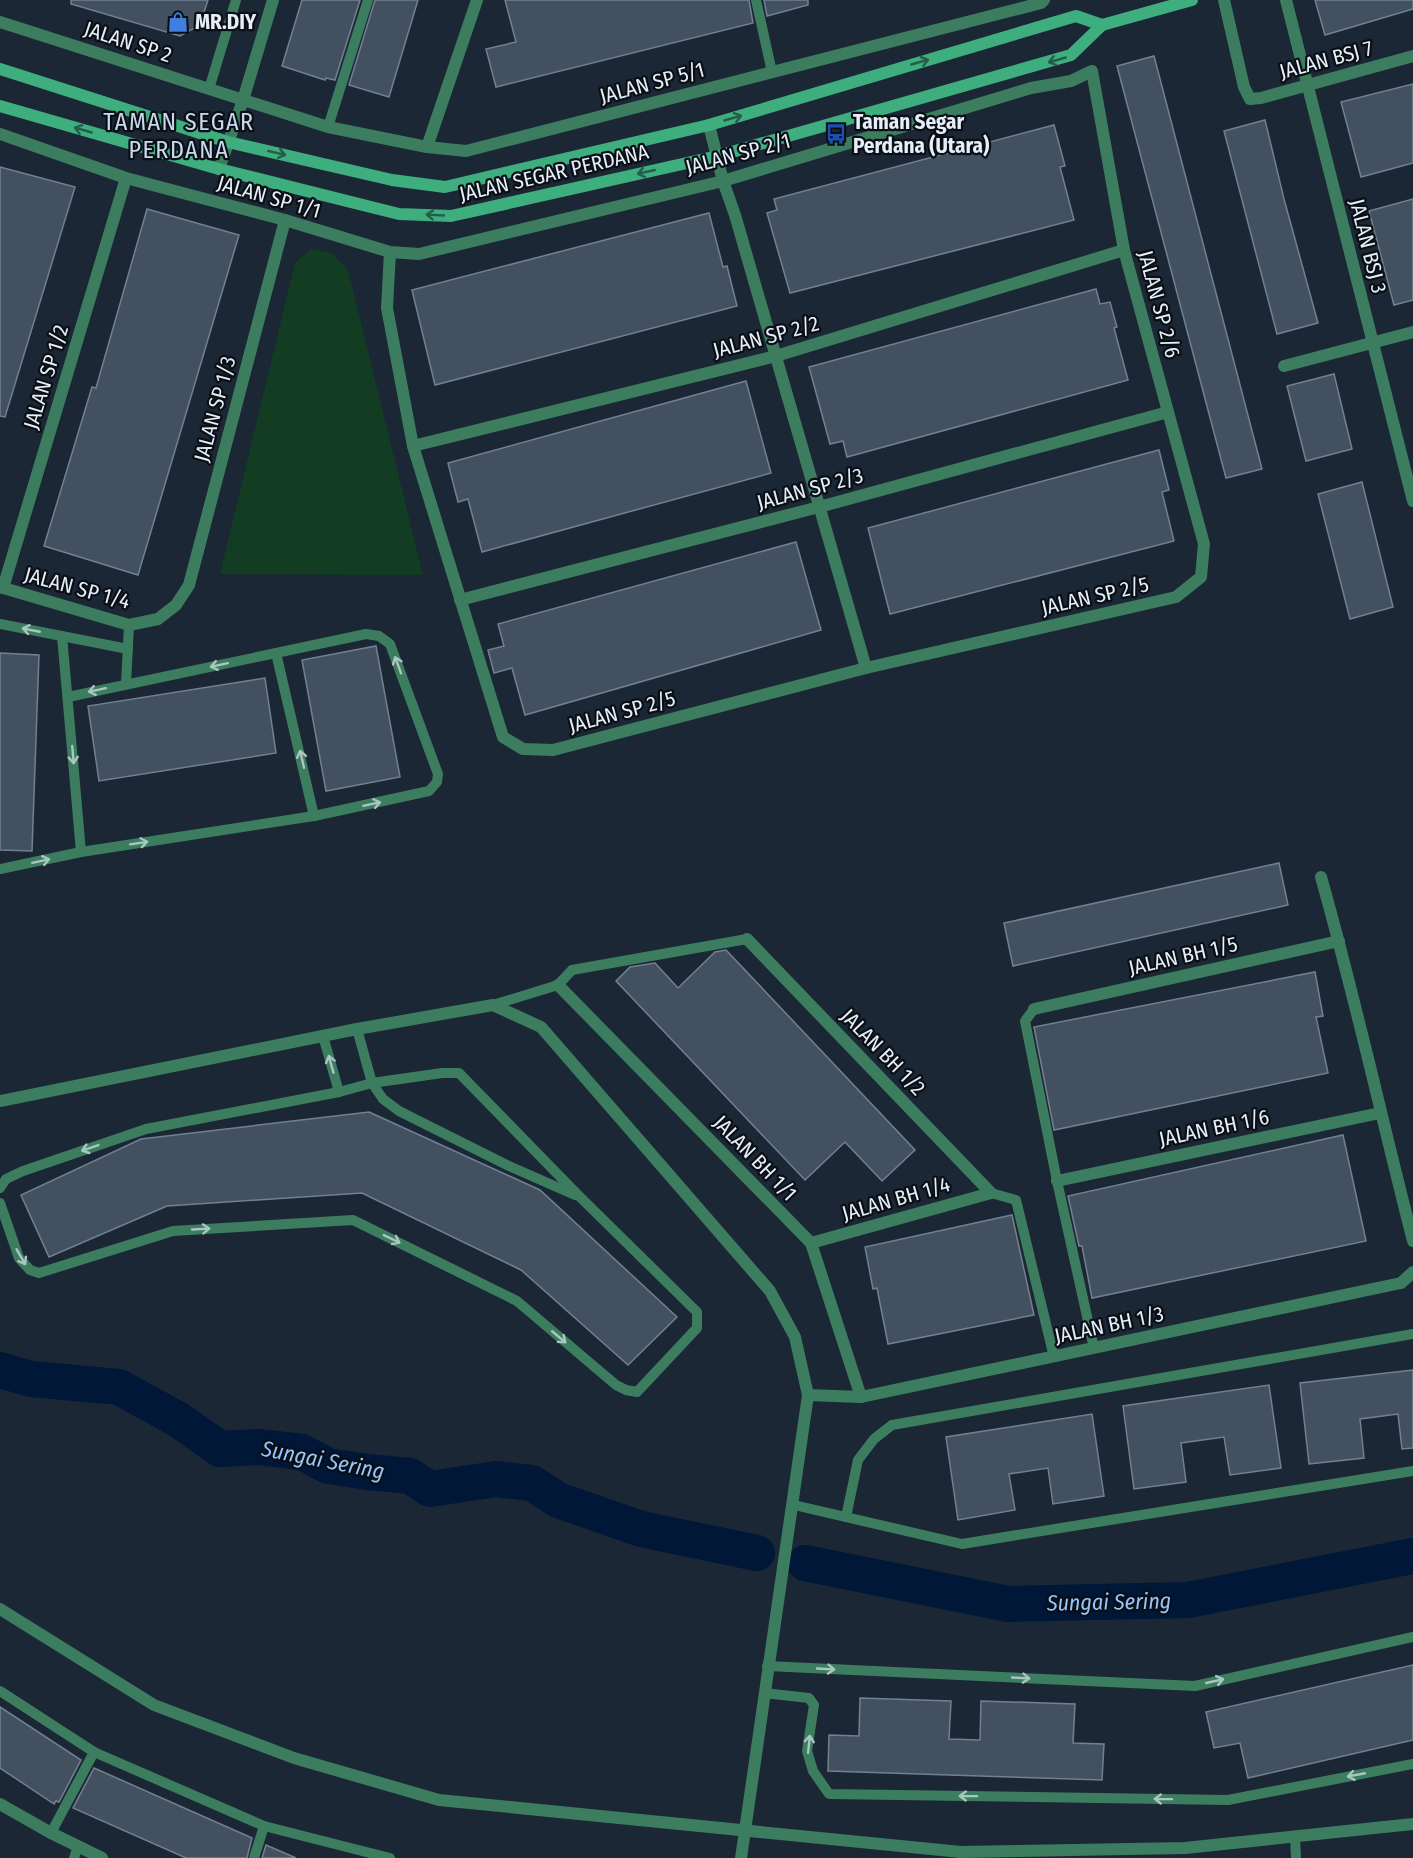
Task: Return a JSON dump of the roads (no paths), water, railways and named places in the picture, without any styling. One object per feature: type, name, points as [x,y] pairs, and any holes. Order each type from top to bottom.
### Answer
[{"type":"street","points":[[219,169],[249,82],[273,0]]},
{"type":"street","points":[[427,147],[477,0]]},
{"type":"street","name":"JALAN SEGAR PERDANA","points":[[0,106],[219,169],[399,214],[451,216],[718,156],[1071,56],[1102,25],[1192,0]]},
{"type":"street","name":"JALAN BSJ 7","points":[[1224,0],[1244,87],[1250,99],[1261,98],[1413,56]]},
{"type":"street","name":"JALAN BSJ 3","points":[[1286,0],[1413,501]]},
{"type":"street","name":"JALAN SP 5/1","points":[[243,100],[328,127],[427,147],[466,151],[1042,2]]},
{"type":"street","name":"JALAN SEGAR PERDANA","points":[[0,69],[228,142],[392,180],[445,187],[709,125],[1076,16],[1102,25]]},
{"type":"street","name":"JALAN SP 2","points":[[0,22],[243,100]]},
{"type":"street","name":"JALAN SP 2/1","points":[[390,252],[419,254],[723,181],[1031,88],[1071,81],[1092,71]]},
{"type":"street","name":"JALAN SP 2/6","points":[[1092,71],[1124,250],[1204,544]]},
{"type":"street","points":[[709,125],[723,181],[735,215],[866,668]]},
{"type":"street","name":"JALAN SP 1/1","points":[[0,134],[126,178],[285,220],[390,252]]},
{"type":"street","name":"JALAN SP 1/2","points":[[2,587],[126,178]]},
{"type":"street","name":"JALAN SP 1/3","points":[[176,605],[189,585],[285,220]]},
{"type":"street","name":"JALAN SP 2/2","points":[[413,446],[776,356],[1124,250]]},
{"type":"street","name":"JALAN SP 2/5","points":[[390,252],[387,308],[413,446],[503,737],[523,749],[553,750],[866,668],[1176,597],[1201,577],[1204,544]]},
{"type":"street","points":[[1284,366],[1413,332]]},
{"type":"street","name":"JALAN SP 2/3","points":[[460,600],[819,507],[1168,412]]},
{"type":"street","name":"JALAN SP 1/4","points":[[2,587],[129,625],[158,619],[176,605]]},
{"type":"street","points":[[1321,877],[1413,1241]]},
{"type":"street","name":"JALAN BH 1/2","points":[[747,939],[991,1193]]},
{"type":"street","name":"JALAN BH 1/5","points":[[1034,1009],[1339,941]]},
{"type":"street","name":"JALAN BH 1/1","points":[[558,985],[811,1243],[861,1397]]},
{"type":"street","points":[[0,1101],[357,1029],[493,1005],[541,1027],[770,1291],[795,1337],[808,1395],[794,1505],[767,1666],[741,1858]]},
{"type":"street","name":"JALAN BH 1/6","points":[[1057,1181],[1380,1113]]},
{"type":"street","name":"JALAN BH 1/4","points":[[811,1243],[991,1193]]},
{"type":"street","name":"JALAN BH 1/3","points":[[808,1395],[861,1397],[1401,1283],[1413,1272]]},
{"type":"street","points":[[0,1609],[154,1705],[294,1758],[439,1800],[961,1852],[1185,1848],[1413,1824]]},
{"type":"street","points":[[1,1808],[51,1833],[76,1852],[102,1858]]},
{"type":"lane","points":[[209,89],[236,0]]},
{"type":"lane","points":[[328,127],[368,0]]},
{"type":"lane","points":[[756,0],[772,72]]},
{"type":"lane","points":[[0,624],[128,649]]},
{"type":"lane","points":[[126,684],[129,625]]},
{"type":"lane","points":[[0,869],[81,852],[314,816],[429,791],[437,782],[438,774],[390,644],[379,636],[366,634],[68,697]]},
{"type":"lane","points":[[62,636],[81,852]]},
{"type":"lane","points":[[276,653],[314,816]]},
{"type":"lane","points":[[493,1005],[558,985],[572,970],[747,939]]},
{"type":"lane","points":[[1034,1009],[1025,1021],[1094,1348]]},
{"type":"lane","points":[[357,1029],[372,1083],[383,1099],[399,1111],[509,1166],[579,1196]]},
{"type":"lane","points":[[323,1036],[339,1092]]},
{"type":"lane","points":[[0,1188],[6,1179],[23,1171],[146,1129],[339,1092],[372,1083],[442,1072],[459,1073],[697,1312],[698,1328],[638,1392],[626,1390],[615,1385],[517,1301],[352,1220],[173,1230],[39,1273],[30,1270],[19,1258],[0,1203]]},
{"type":"lane","points":[[991,1193],[1016,1200],[1053,1357]]},
{"type":"lane","points":[[846,1517],[858,1460],[874,1439],[892,1425],[1413,1334]]},
{"type":"lane","points":[[794,1505],[962,1544],[1413,1471]]},
{"type":"lane","points":[[767,1666],[1195,1686],[1413,1637]]},
{"type":"lane","points":[[0,1691],[94,1752],[264,1826],[390,1858]]},
{"type":"lane","points":[[764,1693],[812,1700],[814,1705],[807,1751],[813,1772],[830,1794],[1228,1800],[1413,1764]]},
{"type":"lane","points":[[51,1833],[94,1752]]},
{"type":"lane","points":[[254,1858],[264,1826]]},
{"type":"lane","points":[[1295,1837],[1296,1858]]},
{"type":"waterway","name":"Sungai Sering","points":[[0,1370],[31,1379],[119,1387],[179,1420],[220,1449],[258,1447],[302,1452],[328,1466],[410,1476],[430,1489],[496,1479],[532,1483],[558,1500],[641,1529],[757,1553]]},
{"type":"waterway","name":"Sungai Sering","points":[[805,1563],[1008,1604],[1188,1600],[1413,1556]]},
{"type":"place","name":"MR.DIY","points":[[178,22]]},
{"type":"place","name":"Taman Segar Perdana (Utara)","points":[[836,134]]},
{"type":"district","name":"TAMAN SEGAR PERDANA","points":[[179,136]]}]
